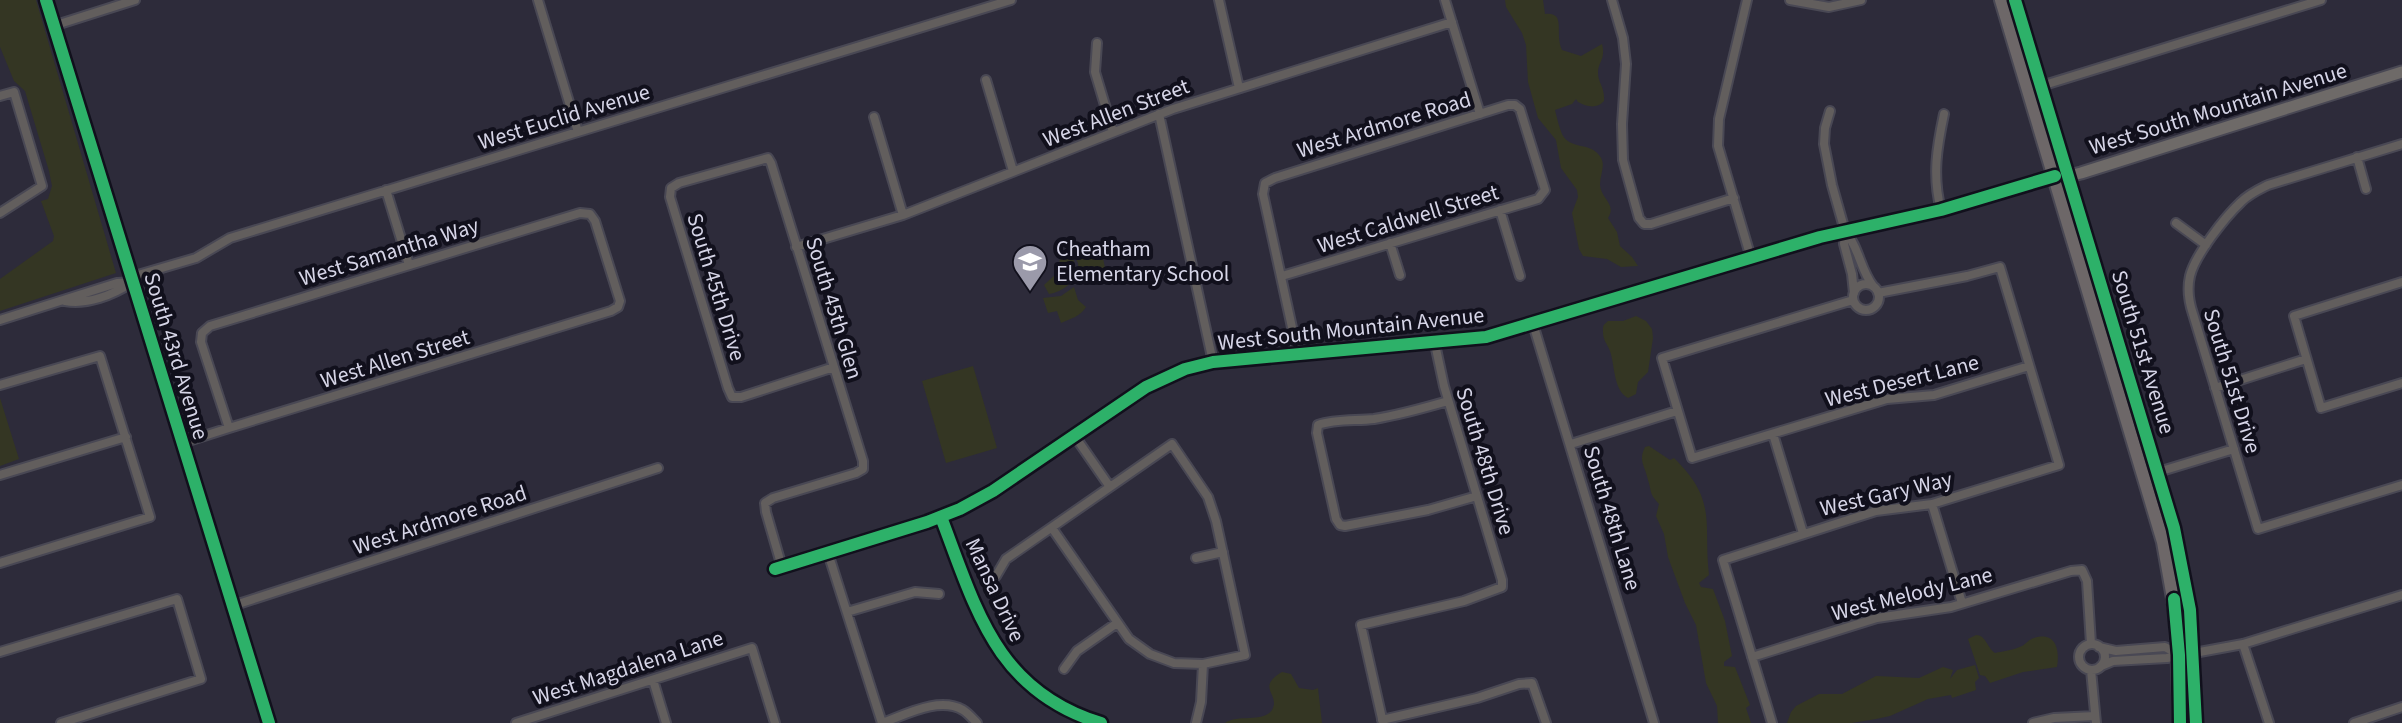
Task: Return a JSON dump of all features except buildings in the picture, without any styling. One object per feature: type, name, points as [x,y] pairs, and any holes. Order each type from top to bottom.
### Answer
[{"type":"main road","name":"South 51st Avenue","points":[[2001,0],[2168,561],[2179,655],[2180,723]]},
{"type":"main road","name":"South 51st Avenue","points":[[2015,0],[2158,472],[2182,562],[2190,610],[2196,723]]},
{"type":"street","name":"South 43rd Avenue","points":[[46,0],[269,723]]},
{"type":"street","points":[[53,26],[135,0]]},
{"type":"street","points":[[538,0],[578,132]]},
{"type":"street","name":"West Euclid Avenue","points":[[0,320],[65,301],[78,303],[119,291],[132,280],[196,258],[230,238],[1011,0]]},
{"type":"street","points":[[1219,0],[1239,88]]},
{"type":"street","points":[[1445,0],[1480,114]]},
{"type":"street","points":[[1612,0],[1623,38],[1626,64],[1623,160],[1639,218],[1644,224],[1734,198]]},
{"type":"street","points":[[1747,0],[1719,119],[1718,146],[1751,258]]},
{"type":"street","points":[[1790,0],[1829,7],[1861,0]]},
{"type":"street","points":[[2041,86],[2321,0]]},
{"type":"street","name":"West Allen Street","points":[[796,247],[903,215],[1159,114],[1452,22]]},
{"type":"street","points":[[1097,43],[1095,72],[1113,132]]},
{"type":"street","name":"West South Mountain Avenue","points":[[779,568],[941,517],[981,499],[1166,376],[1185,369],[1213,362],[1486,337],[1845,231],[1941,210],[2055,176],[2069,176],[2402,72]]},
{"type":"street","points":[[986,80],[1013,171]]},
{"type":"street","points":[[0,96],[14,92],[42,186],[0,213]]},
{"type":"street","name":"West Ardmore Road","points":[[1282,276],[1263,194],[1265,183],[1480,114],[1515,105],[1520,109],[1544,195]]},
{"type":"street","points":[[1830,111],[1824,144],[1845,231],[1844,244],[1852,274],[1853,296],[1860,308],[1871,309],[1878,301],[1876,290],[1867,279],[1854,240],[1845,231]]},
{"type":"street","points":[[1159,114],[1213,362]]},
{"type":"street","points":[[1941,210],[1935,171],[1936,149],[1944,114]]},
{"type":"street","points":[[874,117],[903,215]]},
{"type":"street","points":[[2176,223],[2206,245],[2252,193],[2268,185],[2402,144]]},
{"type":"street","points":[[2357,157],[2366,189]]},
{"type":"street","name":"South 45th Glen","points":[[671,188],[679,183],[768,158],[863,461],[863,469],[765,503],[779,568]]},
{"type":"street","name":"South 45th Drive","points":[[671,188],[670,197],[732,397],[741,397],[834,367]]},
{"type":"street","points":[[386,190],[409,265]]},
{"type":"street","name":"West Caldwell Street","points":[[1282,276],[1544,195]]},
{"type":"street","points":[[1500,210],[1520,276]]},
{"type":"street","name":"West Samantha Way","points":[[229,428],[201,342],[202,333],[210,326],[580,213],[590,214],[595,221],[620,301],[618,307]]},
{"type":"street","points":[[1390,243],[1400,275]]},
{"type":"street","name":"South 51st Drive","points":[[2206,245],[2193,266],[2188,291],[2258,529],[2402,485]]},
{"type":"street","points":[[1571,444],[1677,411],[1662,358],[1853,296],[1857,287],[1864,284],[1876,290],[1967,276],[2000,267],[2029,366]]},
{"type":"street","points":[[1282,276],[1298,355]]},
{"type":"street","points":[[2402,282],[2294,316],[2321,408],[2402,383]]},
{"type":"street","name":"West Allen Street","points":[[182,443],[618,307]]},
{"type":"street","name":"South 48th Lane","points":[[1533,324],[1654,723]]},
{"type":"street","name":"South 48th Drive","points":[[1382,722],[1361,625],[1464,601],[1502,587],[1448,401],[1435,344]]},
{"type":"street","points":[[0,385],[100,356],[150,517],[0,563]]},
{"type":"street","points":[[2215,388],[2306,359]]},
{"type":"street","name":"West Desert Lane","points":[[1677,411],[1692,458],[1887,399],[1934,395],[2029,366]]},
{"type":"street","name":"West Gary Way","points":[[1752,657],[1723,560],[1876,511],[1932,504],[2059,465],[2029,366]]},
{"type":"street","points":[[1448,401],[1394,416],[1347,422],[1327,421],[1318,425],[1336,519],[1345,526],[1396,517],[1477,496]]},
{"type":"street","points":[[1773,434],[1803,533]]},
{"type":"street","points":[[1074,435],[1110,487]]},
{"type":"street","points":[[0,475],[126,437]]},
{"type":"street","points":[[996,576],[1006,559],[1172,444],[1208,497],[1245,655],[1203,664],[1174,663],[1150,654],[1129,639],[1052,528]]},
{"type":"street","points":[[2145,476],[2234,449]]},
{"type":"street","name":"West Ardmore Road","points":[[232,606],[658,468]]},
{"type":"street","points":[[1932,504],[1962,603]]},
{"type":"street","name":"Mansa Drive","points":[[941,517],[978,613],[1006,661],[1057,706],[1098,723]]},
{"type":"street","points":[[1196,558],[1223,552]]},
{"type":"street","points":[[828,553],[882,723],[934,705],[949,705],[962,710],[977,723]]},
{"type":"street","name":"West Melody Lane","points":[[1752,657],[1877,618],[1928,612],[2082,570],[2087,581],[2095,645]]},
{"type":"street","points":[[847,612],[915,592],[939,594]]},
{"type":"street","points":[[2179,655],[2165,647],[2116,651],[2095,645],[2083,648],[2079,657],[2082,665],[2096,668],[2113,661],[2193,654],[2243,644],[2402,595]]},
{"type":"street","points":[[0,652],[177,599],[201,679],[61,723]]},
{"type":"street","points":[[1064,669],[1077,651],[1117,623]]},
{"type":"street","points":[[2243,644],[2269,723]]},
{"type":"street","points":[[2033,723],[2054,718],[2096,719],[2096,668],[2105,656],[2095,645]]},
{"type":"street","name":"West Magdalena Lane","points":[[516,723],[752,648],[775,723]]},
{"type":"street","points":[[1752,657],[1772,723]]},
{"type":"street","points":[[1196,723],[1201,702],[1203,664]]},
{"type":"street","points":[[653,680],[666,723]]},
{"type":"street","points":[[1382,722],[1532,683],[1546,723]]},
{"type":"street","points":[[2354,723],[2402,707]]},
{"type":"green space","points":[[0,0],[36,0],[116,273],[0,311],[0,279],[53,241],[54,236],[41,201],[48,199],[52,186],[49,171],[25,91],[14,81],[0,47]]},
{"type":"green space","points":[[1505,0],[1543,0],[1545,14],[1552,14],[1558,20],[1562,50],[1581,56],[1602,44],[1598,73],[1604,101],[1592,106],[1581,104],[1576,99],[1572,104],[1555,110],[1565,139],[1590,148],[1601,158],[1600,185],[1611,209],[1608,218],[1617,232],[1620,246],[1638,266],[1621,267],[1607,259],[1583,256],[1579,249],[1572,213],[1578,197],[1577,190],[1561,168],[1556,140],[1538,118],[1528,82],[1526,45]]},
{"type":"green space","points":[[1086,244],[1089,251],[1101,248],[1105,268],[1102,277],[1094,274],[1079,278],[1078,263],[1071,249]]},
{"type":"green space","points":[[1068,251],[1075,266],[1073,278],[1064,288],[1049,294],[1044,285],[1057,273],[1061,254]]},
{"type":"green space","points":[[1074,287],[1078,300],[1086,307],[1078,315],[1061,323],[1057,311],[1048,313],[1043,298],[1061,296]]},
{"type":"green space","points":[[1636,316],[1646,321],[1652,329],[1653,338],[1648,372],[1638,382],[1636,394],[1628,398],[1617,383],[1603,328],[1608,321],[1623,321]]},
{"type":"green space","points":[[973,366],[997,448],[946,463],[922,381]]},
{"type":"green space","points":[[0,398],[19,459],[0,466]]},
{"type":"green space","points":[[1649,446],[1670,460],[1674,458],[1688,473],[1703,500],[1709,575],[1699,583],[1701,587],[1713,589],[1725,621],[1732,656],[1724,662],[1724,666],[1735,667],[1750,705],[1746,708],[1751,723],[1718,723],[1717,706],[1706,683],[1696,625],[1668,557],[1664,534],[1656,516],[1659,504],[1651,493],[1643,464],[1643,452]]},
{"type":"green space","points":[[1976,635],[1982,637],[1995,653],[2019,647],[2034,638],[2047,637],[2057,649],[2057,667],[2023,672],[1990,683],[1980,675],[1968,639]]},
{"type":"green space","points":[[1975,665],[1979,678],[1975,682],[1976,690],[1952,698],[1951,695],[1928,699],[1890,716],[1852,723],[1787,723],[1796,706],[1819,694],[1842,694],[1876,676],[1919,678],[1943,667],[1953,670],[1950,679],[1957,670]]},
{"type":"green space","points":[[1282,672],[1291,674],[1299,688],[1318,688],[1322,723],[1225,723],[1268,714],[1274,704],[1270,682]]},
{"type":"cycle path","points":[[46,0],[269,723]]},
{"type":"cycle path","points":[[2015,0],[2174,528],[2190,610],[2196,723]]},
{"type":"cycle path","points":[[775,569],[960,509],[993,491],[1146,387],[1185,369],[1213,362],[1486,337],[1820,237],[1941,210],[2055,176]]},
{"type":"cycle path","points":[[941,517],[979,614],[1013,668],[1037,690],[1065,709],[1101,723]]},
{"type":"cycle path","points":[[2174,599],[2180,723]]},
{"type":"place","name":"Cheatham Elementary School","points":[[1030,293]]}]
